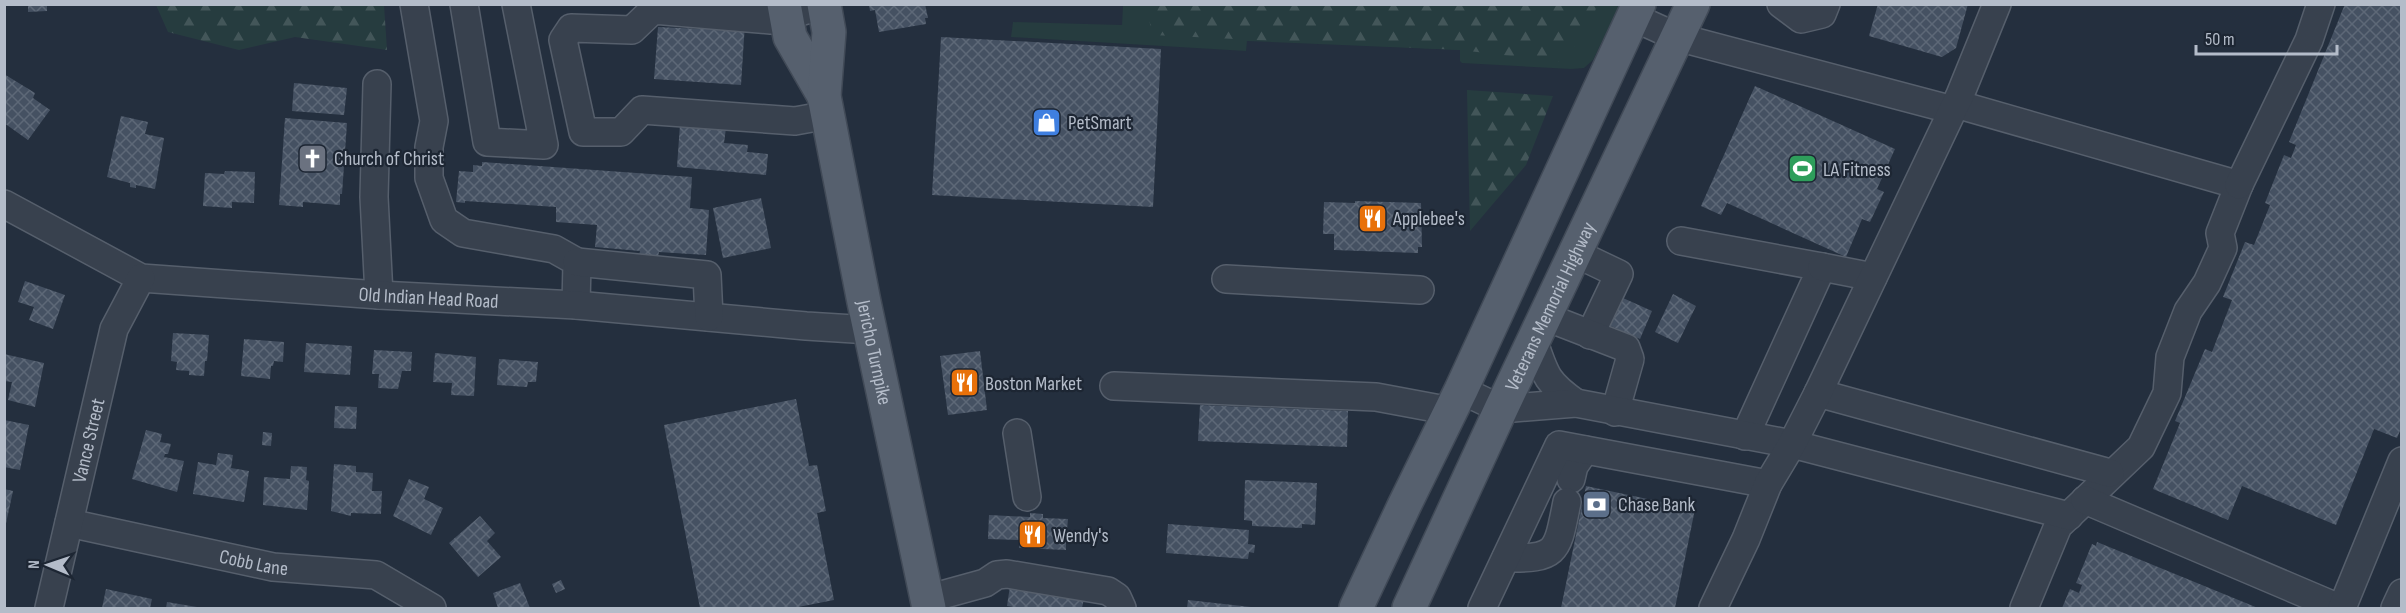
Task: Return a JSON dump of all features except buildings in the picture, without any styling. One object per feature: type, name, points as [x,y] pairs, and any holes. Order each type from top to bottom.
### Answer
[{"type":"main road","name":"Jericho Turnpike","points":[[824,4],[829,32],[826,106],[870,330],[928,604]]},
{"type":"main road","name":"Veterans Memorial Highway","points":[[1409,609],[1693,4]]},
{"type":"main road","name":"Jericho Turnpike","points":[[785,10],[790,37],[826,106]]},
{"type":"main road","points":[[1356,609],[1456,400],[1636,11]]},
{"type":"street","points":[[414,4],[434,121],[429,147],[429,178],[444,220],[463,233],[554,249],[577,262],[707,275],[709,317]]},
{"type":"street","points":[[464,4],[487,142],[544,145],[516,4]]},
{"type":"street","points":[[824,4],[785,10],[771,20],[653,10],[632,30],[571,28],[563,40],[583,132],[621,132],[642,110],[795,121],[826,106]]},
{"type":"street","points":[[1781,4],[1801,19],[1822,14],[1826,4]]},
{"type":"street","points":[[1713,609],[1746,539],[1768,484],[1818,393],[1954,107],[1997,4]]},
{"type":"street","points":[[2024,609],[2058,526],[2110,473],[2141,447],[2167,393],[2171,355],[2188,311],[2207,283],[2223,248],[2220,233],[2239,185],[2309,40],[2321,4]]},
{"type":"street","points":[[1636,11],[1677,37],[1954,107],[2239,185]]},
{"type":"street","points":[[377,84],[374,197],[379,295]]},
{"type":"street","name":"Old Indian Head Road","points":[[4,204],[141,278],[379,295],[576,305],[870,330]]},
{"type":"street","points":[[1681,241],[1873,277]]},
{"type":"street","points":[[1575,253],[1619,274],[1590,335]]},
{"type":"street","points":[[576,305],[577,262]]},
{"type":"street","points":[[1745,436],[1822,267]]},
{"type":"street","name":"Vance Street","points":[[49,609],[114,329],[141,278]]},
{"type":"street","points":[[1226,279],[1420,290]]},
{"type":"street","points":[[1576,403],[1555,388],[1543,369],[1540,330],[1590,335],[1626,348],[1630,359],[1615,412]]},
{"type":"street","points":[[1114,386],[1456,400],[1501,409],[1576,403],[1792,444],[2077,508],[2340,609],[2402,461]]},
{"type":"street","points":[[1818,393],[2110,473]]},
{"type":"street","points":[[1017,433],[1027,497]]},
{"type":"street","points":[[1482,609],[1559,445],[1768,484]]},
{"type":"street","points":[[1506,558],[1533,558],[1545,555],[1554,549],[1560,539],[1574,466],[1585,450]]},
{"type":"street","name":"Cobb Lane","points":[[69,523],[273,567],[376,575],[432,609]]},
{"type":"street","points":[[928,604],[985,583],[998,575],[1006,574],[1108,591],[1117,597],[1122,609]]},
{"type":"street","points":[[2395,609],[2402,593]]},
{"type":"green space","points":[[1145,4],[1597,5],[1589,30],[1561,62],[1460,50],[1153,35]]},
{"type":"green space","points":[[156,5],[384,5],[387,50],[295,37],[239,50],[168,32]]},
{"type":"green space","points":[[1123,5],[1620,5],[1593,60],[1584,68],[1571,69],[1462,63],[1460,50],[1247,41],[1246,51],[1011,37],[1013,22],[1122,25]]},
{"type":"green space","points":[[1467,90],[1553,96],[1526,165],[1470,231]]},
{"type":"place","name":"PetSmart","points":[[1047,122]]},
{"type":"place","name":"Church of Christ","points":[[313,158]]},
{"type":"place","name":"LA Fitness","points":[[1802,169]]},
{"type":"place","name":"Applebee's","points":[[1372,218]]},
{"type":"place","name":"Boston Market","points":[[964,383]]},
{"type":"place","name":"Chase Bank","points":[[1597,504]]},
{"type":"place","name":"Wendy's","points":[[1032,535]]}]
